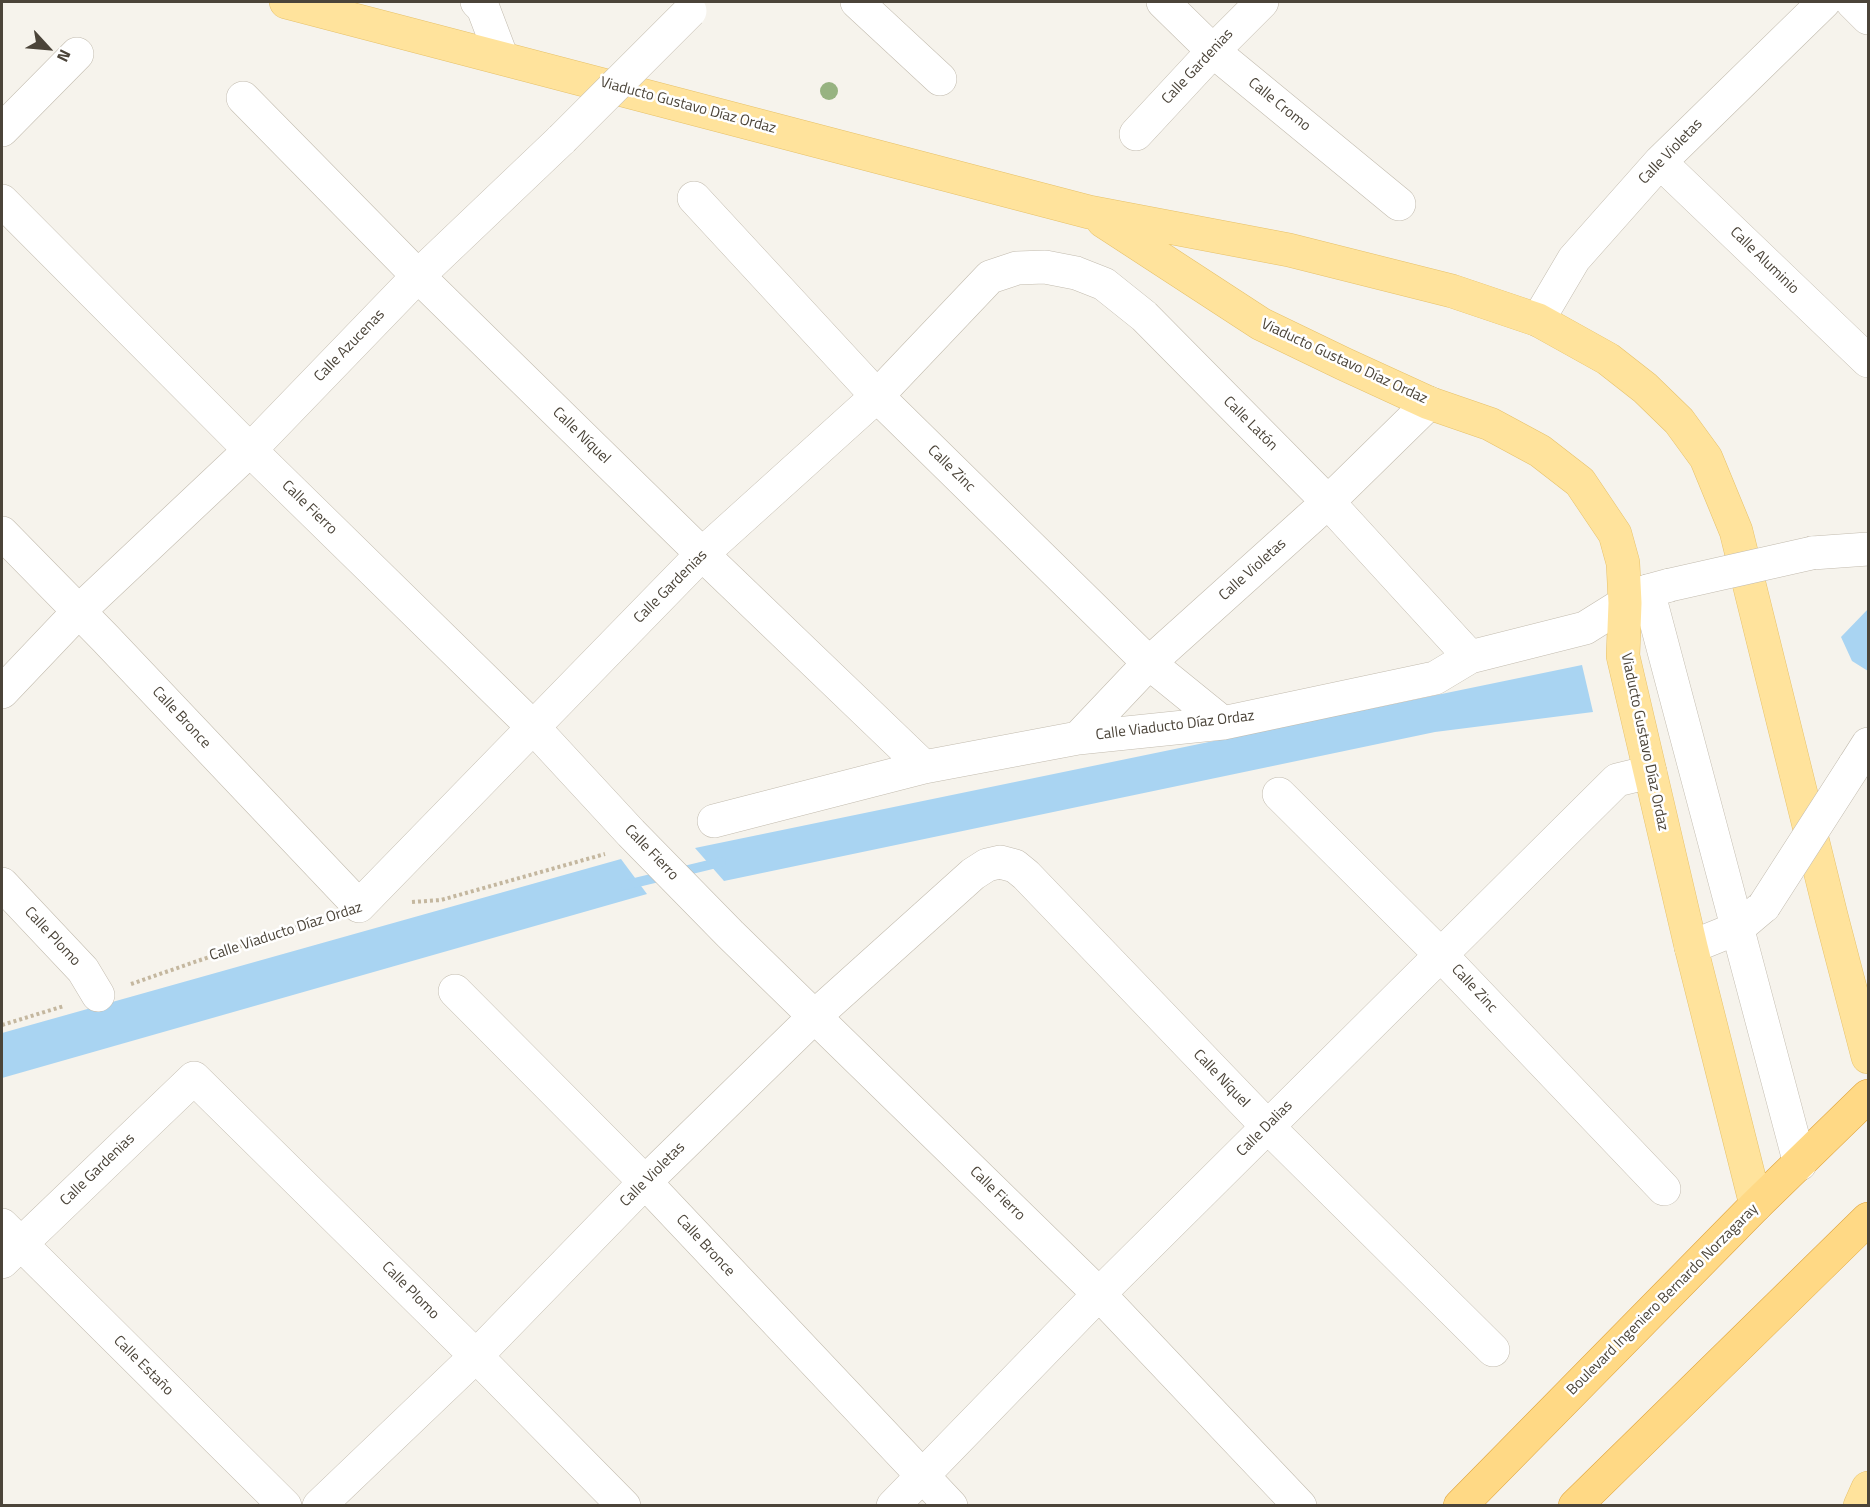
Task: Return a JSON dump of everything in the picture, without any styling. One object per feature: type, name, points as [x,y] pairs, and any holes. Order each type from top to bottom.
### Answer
[{"type":"highway","name":"Boulevard Ingeniero Bernardo Norzagaray","points":[[1460,1506],[1756,1205],[1869,1096]]},
{"type":"highway","points":[[1575,1506],[1861,1227]]},
{"type":"main road","name":"Viaducto Gustavo Díaz Ordaz","points":[[286,2],[1089,212],[1289,250],[1452,291],[1538,320],[1608,359],[1646,388],[1679,422],[1706,458],[1736,531],[1831,915],[1869,1057]]},
{"type":"main road","name":"Viaducto Gustavo Díaz Ordaz","points":[[1089,212],[1260,324],[1429,403],[1490,424],[1540,451],[1580,482],[1615,534],[1623,563],[1648,593],[1623,656],[1691,947],[1756,1205]]},
{"type":"main road","points":[[1860,1506],[1869,1488]]},
{"type":"street","points":[[477,2],[483,8],[502,58]]},
{"type":"street","points":[[857,2],[940,79]]},
{"type":"street","name":"Calle Cromo","points":[[1163,2],[1213,51],[1399,204]]},
{"type":"street","name":"Calle Gardenias","points":[[1137,134],[1213,51],[1262,2]]},
{"type":"street","name":"Calle Violetas","points":[[1538,320],[1574,259],[1660,162],[1824,2]]},
{"type":"street","points":[[1852,2],[1869,18]]},
{"type":"street","name":"Calle Azucenas","points":[[2,692],[79,611],[250,450],[418,276],[562,139],[695,6]]},
{"type":"street","points":[[2,130],[77,54]]},
{"type":"street","name":"Calle Níquel","points":[[243,98],[418,276],[924,767]]},
{"type":"street","name":"Calle Aluminio","points":[[1660,162],[1869,361]]},
{"type":"street","name":"Calle Zinc","points":[[694,198],[877,396],[1149,663],[1223,723]]},
{"type":"street","name":"Calle Fierro","points":[[2,201],[250,450],[533,727],[620,843],[730,934],[815,1016],[1099,1294],[1300,1506]]},
{"type":"street","name":"Calle Latón","points":[[990,277],[1017,268],[1045,267],[1076,273],[1104,284],[1144,316],[1328,502],[1470,657]]},
{"type":"street","name":"Calle Gardenias","points":[[359,906],[702,554],[877,396],[990,277]]},
{"type":"street","name":"Calle Violetas","points":[[1077,738],[1149,663],[1328,502],[1429,403]]},
{"type":"street","name":"Calle Bronce","points":[[2,533],[359,906]]},
{"type":"street","name":"Calle Viaducto Díaz Ordaz","points":[[714,821],[924,767],[1077,738],[1223,723],[1435,678],[1470,657],[1585,628],[1648,593],[1812,553],[1869,549]]},
{"type":"street","points":[[1648,593],[1800,1164]]},
{"type":"street","points":[[1691,947],[1738,928],[1764,906],[1862,755]]},
{"type":"street","name":"Calle Dalias","points":[[892,1506],[1099,1294],[1617,780],[1650,772]]},
{"type":"street","name":"Calle Zinc","points":[[1279,794],[1440,954],[1664,1190]]},
{"type":"street","name":"Calle Violetas","points":[[319,1506],[476,1356],[645,1182],[815,1016],[973,874],[987,865],[1000,862]]},
{"type":"street","name":"Calle Níquel","points":[[1000,862],[1015,866],[1026,875],[1268,1127],[1493,1350]]},
{"type":"street","name":"Calle Plomo","points":[[2,884],[83,970],[98,995]]},
{"type":"street","name":"Calle Bronce","points":[[455,991],[645,1182],[951,1506]]},
{"type":"street","name":"Calle Gardenias","points":[[8,1244],[194,1078]]},
{"type":"street","name":"Calle Plomo","points":[[194,1078],[476,1356],[624,1506]]},
{"type":"street","name":"Calle Estaño","points":[[8,1244],[285,1506]]},
{"type":"path","name":"Calle Viaducto Díaz Ordaz","points":[[2,1025],[98,995],[359,906],[441,900],[620,843]]},
{"type":"water","points":[[1868,609],[1868,671],[1852,661],[1841,637]]},
{"type":"water","points":[[1582,665],[1593,712],[1435,732],[724,881],[695,848]]},
{"type":"water","points":[[621,859],[647,894],[2,1078],[2,1033]]},
{"type":"waterway","points":[[626,885],[721,862]]}]
